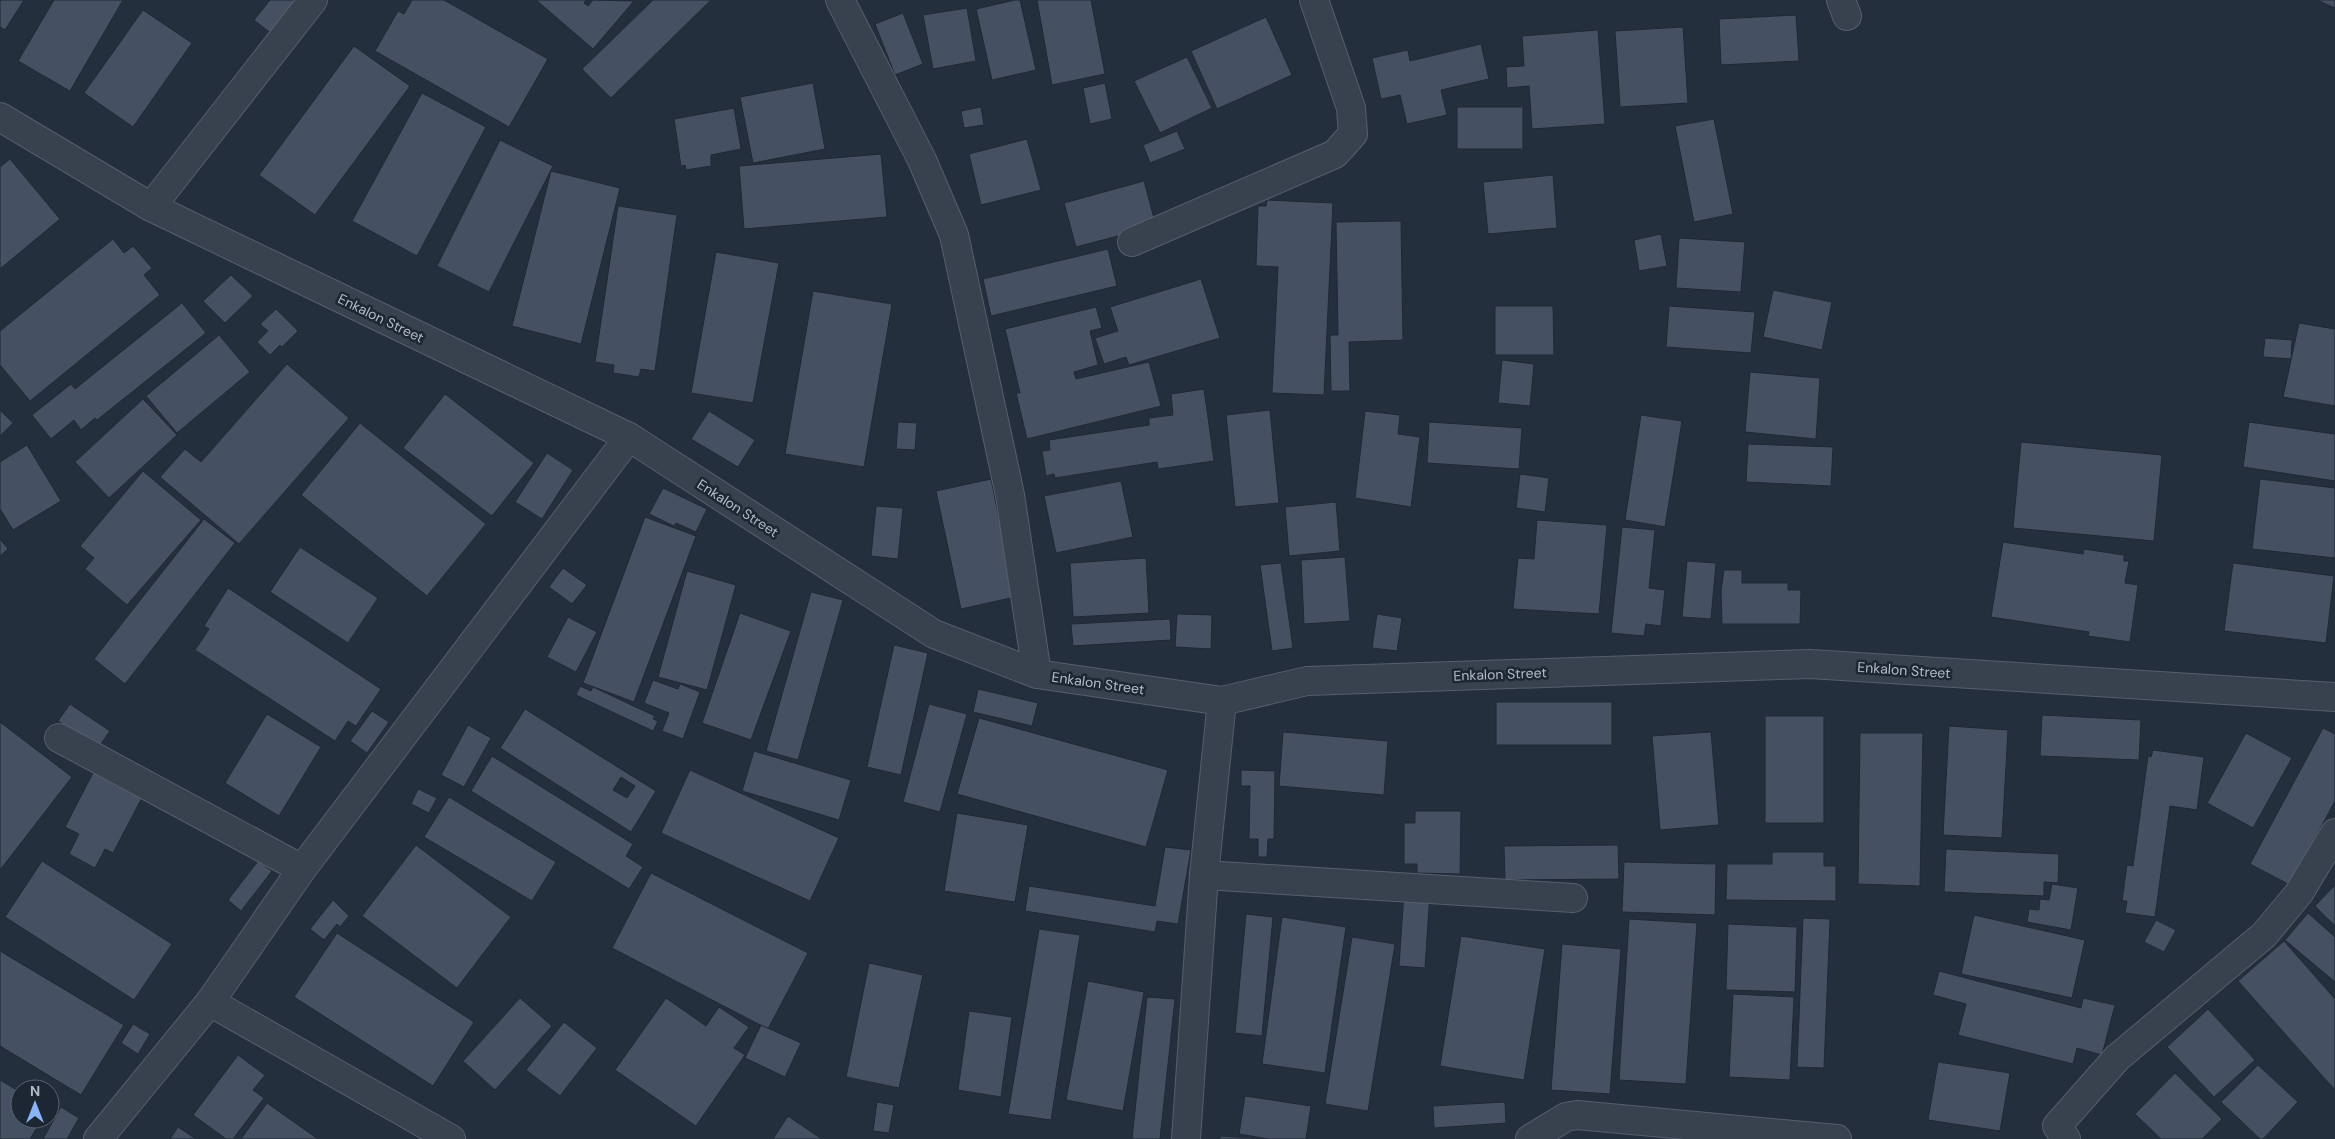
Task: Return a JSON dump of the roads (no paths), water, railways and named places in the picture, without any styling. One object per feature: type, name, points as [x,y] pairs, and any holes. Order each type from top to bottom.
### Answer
[{"type":"street","points":[[151,207],[313,0]]},
{"type":"street","points":[[840,0],[922,160],[954,235],[1010,495],[1037,674]]},
{"type":"street","points":[[1132,242],[1335,154],[1354,134],[1351,108],[1314,0]]},
{"type":"street","name":"Enkalon Street","points":[[0,117],[151,207],[629,437],[934,634],[1037,674],[1222,700],[1307,681],[1810,664],[2335,697]]},
{"type":"street","points":[[98,1139],[210,1002],[302,869],[629,437]]},
{"type":"street","points":[[1186,1139],[1204,875],[1222,700]]},
{"type":"street","points":[[60,738],[302,869]]},
{"type":"street","points":[[2066,1139],[2057,1126],[2088,1090],[2117,1058],[2264,936],[2299,893],[2335,833]]},
{"type":"street","points":[[1204,875],[1573,898]]},
{"type":"street","points":[[210,1002],[452,1139]]},
{"type":"street","points":[[1530,1139],[1566,1117],[1577,1115],[1837,1139]]}]
